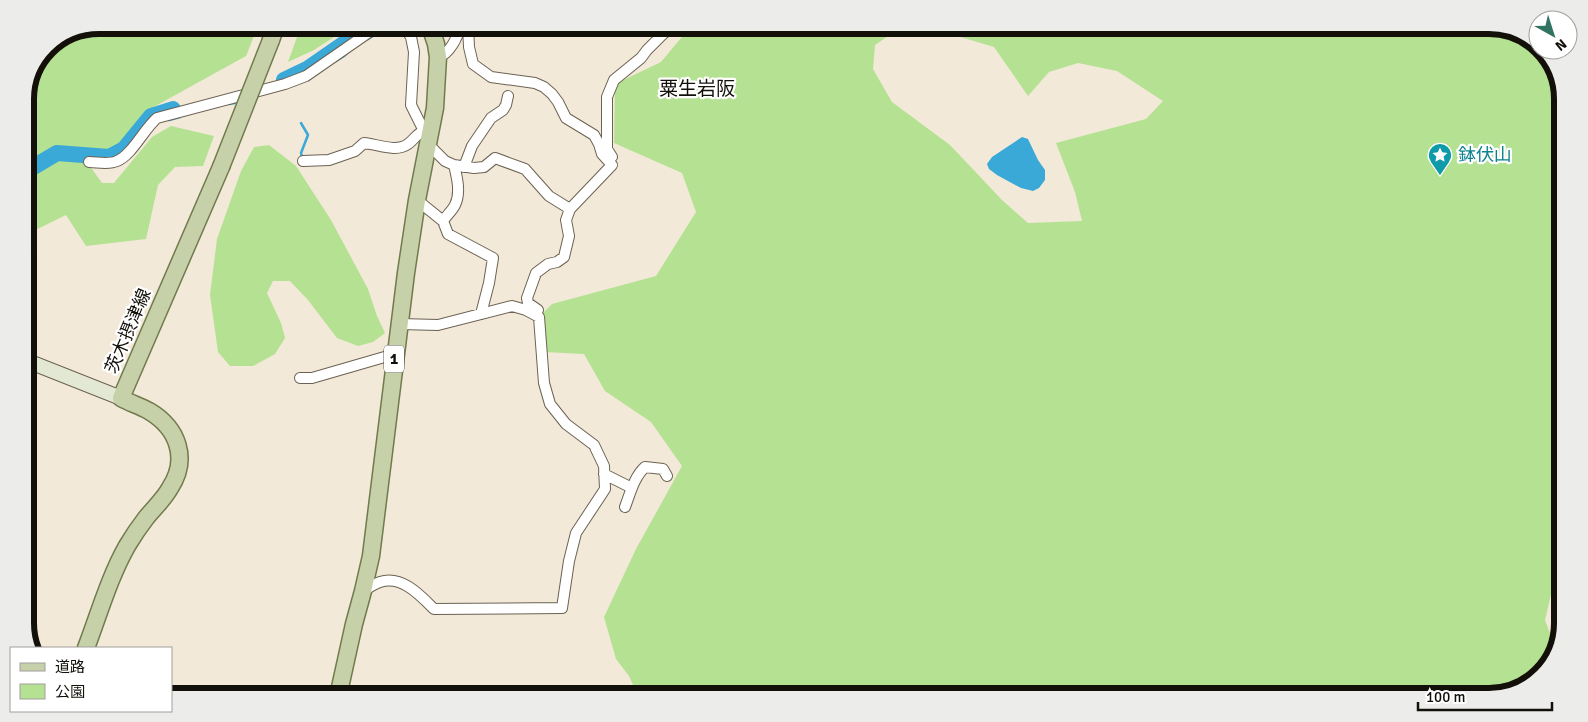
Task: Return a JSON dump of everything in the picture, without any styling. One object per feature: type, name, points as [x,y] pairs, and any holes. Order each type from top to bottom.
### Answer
[{"type":"main road","name":"茨木摂津線","points":[[86,647],[126,548],[142,523],[169,490],[179,468],[180,453],[178,445],[176,439],[165,425],[149,412],[121,398],[221,167],[274,34]]},
{"type":"main road","name":"1","points":[[340,688],[370,556],[394,357],[425,132],[434,108],[438,58],[433,34]]},
{"type":"street","points":[[89,162],[117,161],[138,141],[150,124],[157,118],[297,81],[367,34]]},
{"type":"street","points":[[408,34],[414,52],[411,105],[425,132],[445,161],[459,166],[484,168],[495,158],[525,169],[549,196],[570,209]]},
{"type":"street","points":[[438,58],[443,56],[458,34]]},
{"type":"street","points":[[468,34],[473,64],[491,76],[535,83],[544,87],[558,102],[566,118],[594,135],[602,154],[612,165]]},
{"type":"street","points":[[363,591],[380,582],[395,580],[415,591],[434,608],[562,608],[569,561],[576,533],[605,489],[604,466],[594,445],[566,424],[550,404],[544,383],[540,311],[528,303],[527,298],[536,273],[548,264],[557,262],[564,257],[569,236],[566,220],[570,209],[612,165],[612,156],[607,149],[607,97],[614,80],[641,58],[646,50],[663,34]]},
{"type":"street","points":[[442,221],[455,205],[459,166],[491,118],[503,110],[508,96]]},
{"type":"street","points":[[303,161],[329,160],[355,151],[364,143],[401,148],[408,145],[421,132],[425,132]]},
{"type":"street","points":[[417,200],[442,221],[448,234],[494,258],[481,314]]},
{"type":"street","points":[[400,324],[438,325],[512,306],[526,310],[539,317]]},
{"type":"street","points":[[300,378],[312,378],[388,356],[394,357]]},
{"type":"street","points":[[34,364],[121,398]]},
{"type":"street","points":[[625,507],[632,488],[645,467],[663,470],[667,476]]},
{"type":"street","points":[[604,474],[632,488]]},
{"type":"green space","points":[[255,34],[246,56],[150,109],[123,145],[87,162],[102,183],[114,183],[152,137],[171,126],[214,136],[203,166],[175,167],[158,185],[146,239],[86,246],[66,215],[34,231],[34,95],[39,74],[53,53],[74,39],[86,35]]},
{"type":"green space","points":[[298,34],[339,34],[314,50],[288,62]]},
{"type":"green space","points":[[684,34],[891,34],[875,45],[873,69],[892,102],[950,145],[1002,200],[1028,223],[1082,221],[1075,192],[1056,143],[1146,119],[1163,101],[1117,71],[1078,63],[1049,72],[1028,96],[994,47],[950,34],[1489,34],[1502,35],[1522,43],[1528,47],[1528,60],[1541,60],[1548,70],[1554,95],[1554,586],[1545,620],[1552,639],[1541,662],[1525,677],[1514,683],[1497,688],[634,688],[629,676],[616,659],[604,617],[636,549],[682,466],[651,422],[605,391],[584,354],[544,352],[541,315],[552,304],[656,276],[696,212],[682,173],[614,143],[615,84],[661,62]]},
{"type":"green space","points":[[269,145],[296,166],[331,220],[368,289],[385,333],[373,342],[358,346],[337,338],[308,300],[290,281],[273,281],[267,293],[281,323],[285,338],[275,354],[253,366],[230,366],[218,352],[210,295],[217,239],[241,171],[254,147]]},
{"type":"water","points":[[1022,137],[1028,139],[1045,170],[1045,180],[1039,188],[1033,191],[1021,188],[997,175],[989,169],[987,164],[992,157]]},
{"type":"waterway","points":[[284,80],[307,69],[357,34]]},
{"type":"waterway","points":[[368,39],[376,34]]},
{"type":"waterway","points":[[336,61],[348,52]]},
{"type":"waterway","points":[[229,104],[240,102]]},
{"type":"waterway","points":[[34,167],[57,153],[109,157],[124,149],[151,116],[173,109]]},
{"type":"waterway","points":[[169,120],[180,117]]},
{"type":"waterway","points":[[301,123],[308,135],[301,153],[302,157]]},
{"type":"place","name":"鉢伏山","points":[[1440,176]]},
{"type":"district","name":"粟生岩阪","points":[[697,89]]}]
